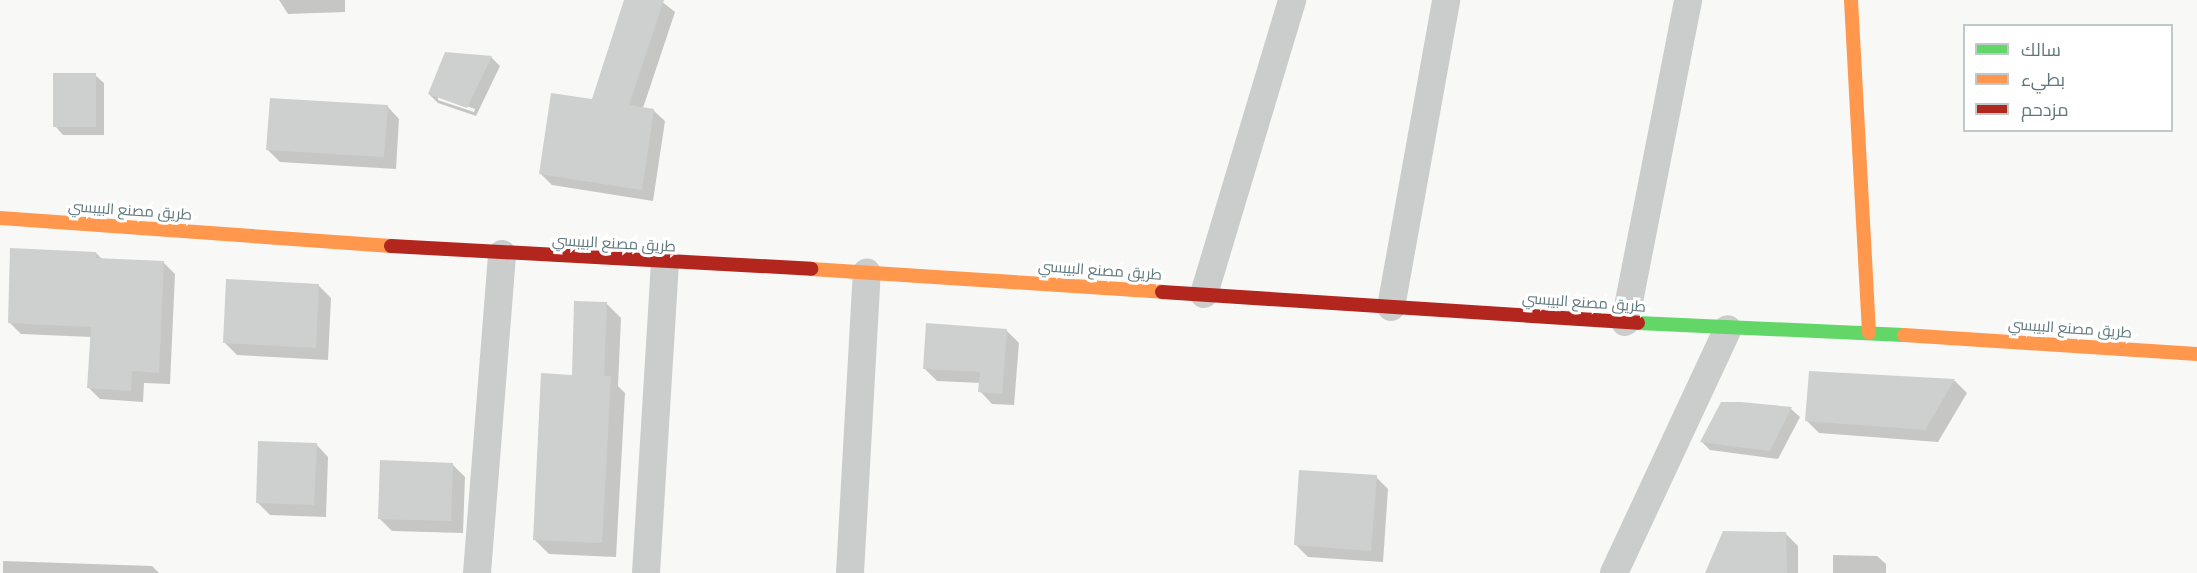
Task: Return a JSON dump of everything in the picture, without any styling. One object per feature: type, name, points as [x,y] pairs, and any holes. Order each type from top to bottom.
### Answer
[{"type":"main road","points":[[1851,0],[1869,333]]},
{"type":"main road","name":"طريق مصنع البيبسي","points":[[0,218],[502,254],[665,264],[867,272],[1728,329],[1869,333],[2197,354]]},
{"type":"street","points":[[1204,294],[1292,0]]},
{"type":"street","points":[[1391,307],[1446,0]]},
{"type":"street","points":[[1625,322],[1688,0]]},
{"type":"street","points":[[477,573],[502,254]]},
{"type":"street","points":[[646,573],[665,264]]},
{"type":"street","points":[[850,573],[867,272]]},
{"type":"street","points":[[1614,573],[1728,329]]},
{"type":"building","points":[[624,0],[664,0],[629,105],[654,109],[642,190],[539,174],[551,93],[592,99]]},
{"type":"building","points":[[445,52],[492,56],[467,108],[428,94]]},
{"type":"building","points":[[53,73],[96,73],[96,127],[53,127]]},
{"type":"building","points":[[270,98],[388,105],[384,157],[266,150]]},
{"type":"building","points":[[10,248],[96,252],[96,258],[164,261],[159,373],[132,371],[131,391],[87,388],[91,327],[8,323]]},
{"type":"building","points":[[226,279],[319,284],[316,348],[223,343]]},
{"type":"building","points":[[574,301],[607,302],[604,376],[611,376],[602,543],[533,540],[541,373],[572,375]]},
{"type":"building","points":[[926,323],[1007,329],[1002,394],[978,392],[980,372],[923,369]]},
{"type":"building","points":[[1809,371],[1955,379],[1925,430],[1805,421]]},
{"type":"building","points":[[1721,402],[1792,407],[1770,451],[1700,442]]},
{"type":"building","points":[[258,441],[317,443],[314,505],[256,503]]},
{"type":"building","points":[[380,460],[453,463],[451,521],[378,519]]},
{"type":"building","points":[[1299,470],[1377,475],[1371,551],[1294,545]]},
{"type":"building","points":[[1723,531],[1786,532],[1787,573],[1705,573]]},
{"type":"traffic: fast","points":[[1638,323],[1904,335]]},
{"type":"traffic: slow","points":[[1851,0],[1869,333]]},
{"type":"traffic: slow","points":[[0,218],[391,246]]},
{"type":"traffic: slow","points":[[811,269],[1162,292]]},
{"type":"traffic: slow","points":[[1904,335],[2197,354]]},
{"type":"traffic: jam","points":[[391,246],[811,269]]},
{"type":"traffic: jam","points":[[1162,292],[1638,323]]}]
